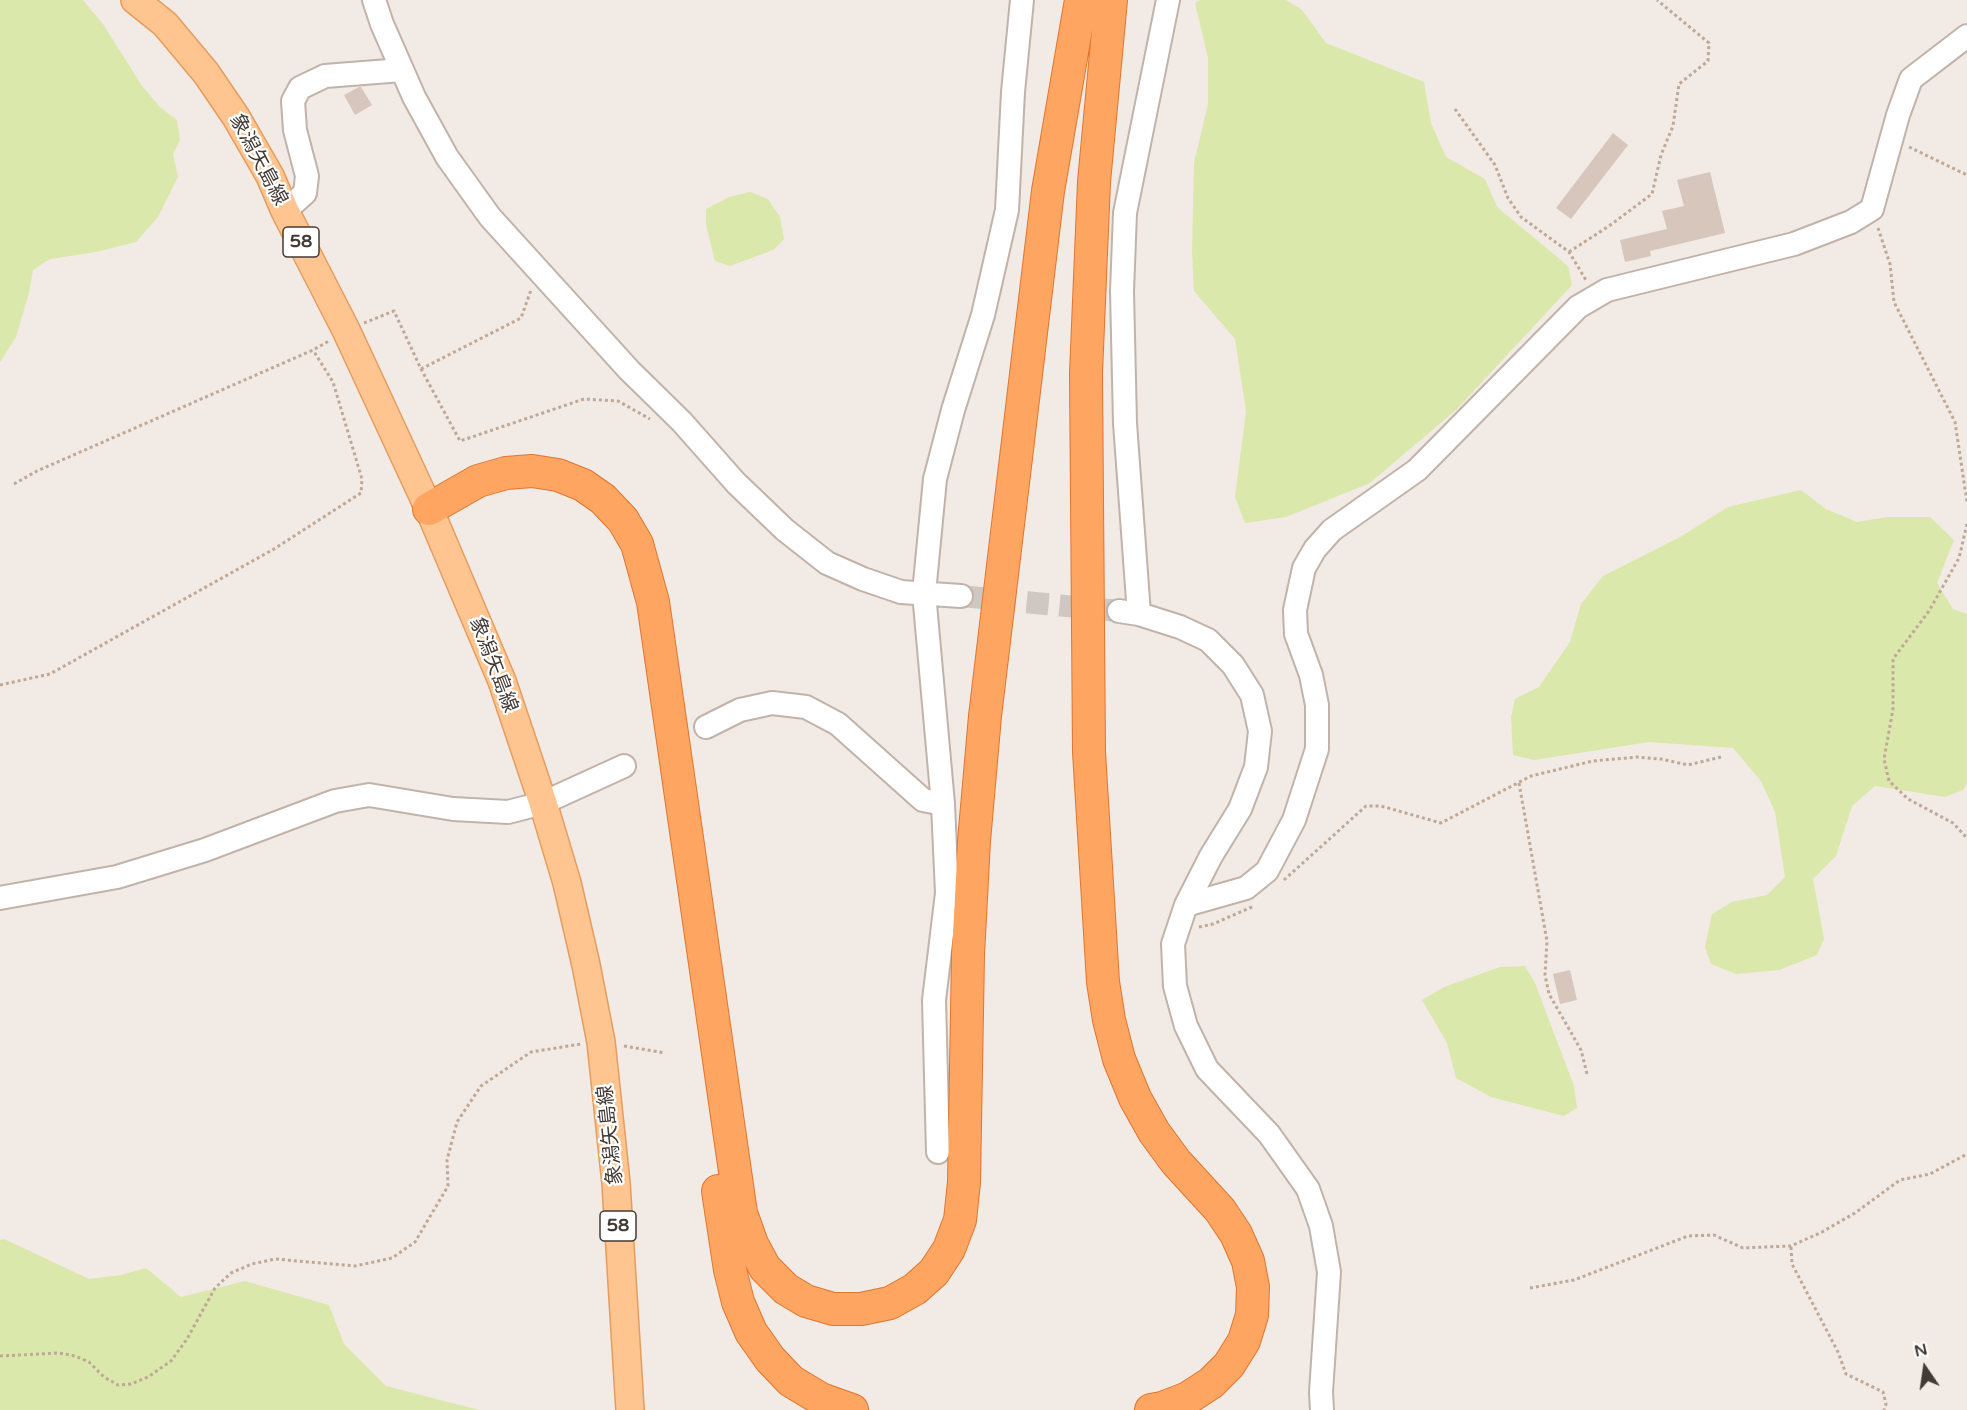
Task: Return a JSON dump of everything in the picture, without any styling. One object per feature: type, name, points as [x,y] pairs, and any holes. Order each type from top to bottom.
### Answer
[{"type":"highway","points":[[429,509],[478,481],[506,473],[532,471],[558,475],[583,485],[603,499],[623,520],[637,544],[653,602],[741,1213],[752,1245],[765,1268],[786,1288],[806,1301],[833,1309],[861,1309],[890,1303],[915,1289],[934,1272],[949,1249],[960,1220],[964,1182],[968,955],[974,841],[986,716],[1048,191],[1081,0]]},
{"type":"highway","points":[[1111,0],[1094,182],[1086,373],[1089,752],[1103,982],[1109,1020],[1119,1059],[1135,1098],[1165,1147],[1220,1210],[1236,1234],[1248,1260],[1253,1287],[1252,1315],[1244,1341],[1229,1365],[1211,1383],[1188,1398],[1150,1410]]},
{"type":"highway","points":[[429,509],[512,494],[538,493],[563,499],[586,511],[604,529],[618,549],[628,576],[633,604],[721,1215],[738,1302],[751,1332],[770,1359],[791,1381],[821,1399],[852,1410]]},
{"type":"main road","name":"象潟矢島線","points":[[135,0],[165,24],[206,73],[236,117],[270,176],[285,211],[346,330],[429,509],[502,681],[543,803],[567,884],[602,1042],[616,1183],[630,1410]]},
{"type":"street","points":[[374,0],[382,24],[414,96],[447,157],[490,217],[628,370],[682,422],[736,483],[785,530],[827,563],[863,579],[902,592],[961,597]]},
{"type":"street","points":[[938,1152],[934,999],[947,893],[943,804],[924,593],[935,479],[953,410],[983,315],[1007,210],[1013,92],[1022,0]]},
{"type":"street","points":[[1168,0],[1125,213],[1122,291],[1129,612],[1180,627],[1208,640],[1233,665],[1252,695],[1260,731],[1256,767],[1240,809],[1211,856],[1186,905],[1173,944],[1175,986],[1186,1026],[1207,1069],[1269,1134],[1308,1189],[1321,1226],[1329,1272],[1321,1392],[1322,1410]]},
{"type":"street","points":[[1186,905],[1246,888],[1268,871],[1294,820],[1317,748],[1317,705],[1311,675],[1296,634],[1295,610],[1304,568],[1315,549],[1332,530],[1417,470],[1578,307],[1591,299],[1607,290],[1794,244],[1851,222],[1872,209],[1911,79],[1967,36]]},
{"type":"street","points":[[285,211],[305,193],[307,176],[295,130],[293,101],[300,88],[325,76],[402,70]]},
{"type":"street","points":[[706,727],[740,710],[772,703],[806,706],[838,724],[923,800],[943,804]]},
{"type":"street","points":[[0,898],[117,877],[205,850],[335,801],[357,796],[369,795],[453,808],[508,812],[543,803],[624,766]]},
{"type":"path","points":[[1569,252],[1652,194],[1662,155],[1673,126],[1679,84],[1708,61],[1709,43],[1657,0]]},
{"type":"path","points":[[1455,110],[1495,165],[1508,198],[1521,217],[1569,252],[1586,277],[1591,299]]},
{"type":"path","points":[[1892,138],[1967,176]]},
{"type":"path","points":[[1872,209],[1890,264],[1894,302],[1955,422],[1967,502]]},
{"type":"path","points":[[421,369],[521,318],[538,270]]},
{"type":"path","points":[[14,484],[37,471],[313,350],[346,330],[394,311],[421,369],[460,441],[584,399],[618,401],[654,421]]},
{"type":"path","points":[[0,685],[50,674],[274,549],[361,493],[362,479],[333,382],[313,350]]},
{"type":"path","points":[[1967,524],[1959,558],[1929,611],[1893,659],[1893,709],[1884,759],[1889,781],[1908,799],[1953,823],[1967,838]]},
{"type":"path","points":[[1284,881],[1366,806],[1380,806],[1441,823],[1531,776],[1593,761],[1638,758],[1661,759],[1688,765],[1721,757]]},
{"type":"path","points":[[1519,783],[1547,941],[1545,975],[1549,994],[1581,1050],[1587,1074]]},
{"type":"path","points":[[1177,932],[1213,924],[1251,909],[1260,902]]},
{"type":"path","points":[[0,1357],[59,1353],[89,1362],[104,1377],[118,1385],[131,1384],[148,1377],[171,1360],[187,1339],[215,1288],[231,1273],[252,1264],[275,1259],[355,1266],[392,1258],[415,1242],[448,1186],[447,1160],[457,1122],[481,1086],[531,1052],[602,1042],[665,1053]]},
{"type":"path","points":[[1530,1288],[1574,1280],[1688,1236],[1714,1234],[1743,1248],[1791,1246],[1855,1213],[1900,1180],[1930,1174],[1967,1154]]},
{"type":"path","points":[[1791,1246],[1792,1264],[1838,1352],[1846,1374],[1883,1392],[1886,1404],[1884,1410]]},
{"type":"green space","points":[[0,0],[83,0],[103,24],[142,86],[161,108],[177,120],[180,140],[173,154],[178,177],[158,217],[136,242],[96,252],[50,259],[33,270],[16,337],[0,362]]},
{"type":"green space","points":[[1200,0],[1286,0],[1302,10],[1326,43],[1424,82],[1431,123],[1446,157],[1485,179],[1497,207],[1568,266],[1572,285],[1457,409],[1370,483],[1286,517],[1245,523],[1235,497],[1246,411],[1235,339],[1194,291],[1192,251],[1194,163],[1208,104],[1208,58],[1195,3]]},
{"type":"green space","points":[[750,192],[768,199],[780,217],[784,239],[773,250],[730,266],[715,261],[706,225],[706,209],[729,197]]},
{"type":"green space","points":[[1801,490],[1826,509],[1857,522],[1887,517],[1930,517],[1954,540],[1937,583],[1953,609],[1967,614],[1967,783],[1963,790],[1945,797],[1875,786],[1852,806],[1836,856],[1813,879],[1824,939],[1817,955],[1779,970],[1736,974],[1711,964],[1705,947],[1712,914],[1732,902],[1767,895],[1785,877],[1775,812],[1761,781],[1733,748],[1649,742],[1534,760],[1513,755],[1511,717],[1515,699],[1539,687],[1570,642],[1581,604],[1603,576],[1680,537],[1728,507]]},
{"type":"green space","points":[[1525,966],[1535,983],[1574,1086],[1577,1108],[1564,1116],[1491,1097],[1456,1078],[1447,1043],[1422,1000],[1444,987],[1500,967]]},
{"type":"green space","points":[[4,1239],[89,1279],[121,1275],[146,1268],[181,1297],[245,1281],[329,1305],[344,1344],[386,1386],[479,1410],[0,1410],[0,1240]]},
{"type":"building","points":[[359,87],[372,105],[355,115],[344,95]]},
{"type":"building","points":[[1613,133],[1628,145],[1571,219],[1556,208]]},
{"type":"building","points":[[1710,172],[1725,233],[1650,251],[1651,256],[1625,262],[1620,240],[1667,229],[1662,211],[1684,206],[1677,180]]},
{"type":"building","points":[[1570,970],[1577,1000],[1560,1004],[1553,974]]},
{"type":"tunnel","points":[[961,596],[1119,611]]}]
